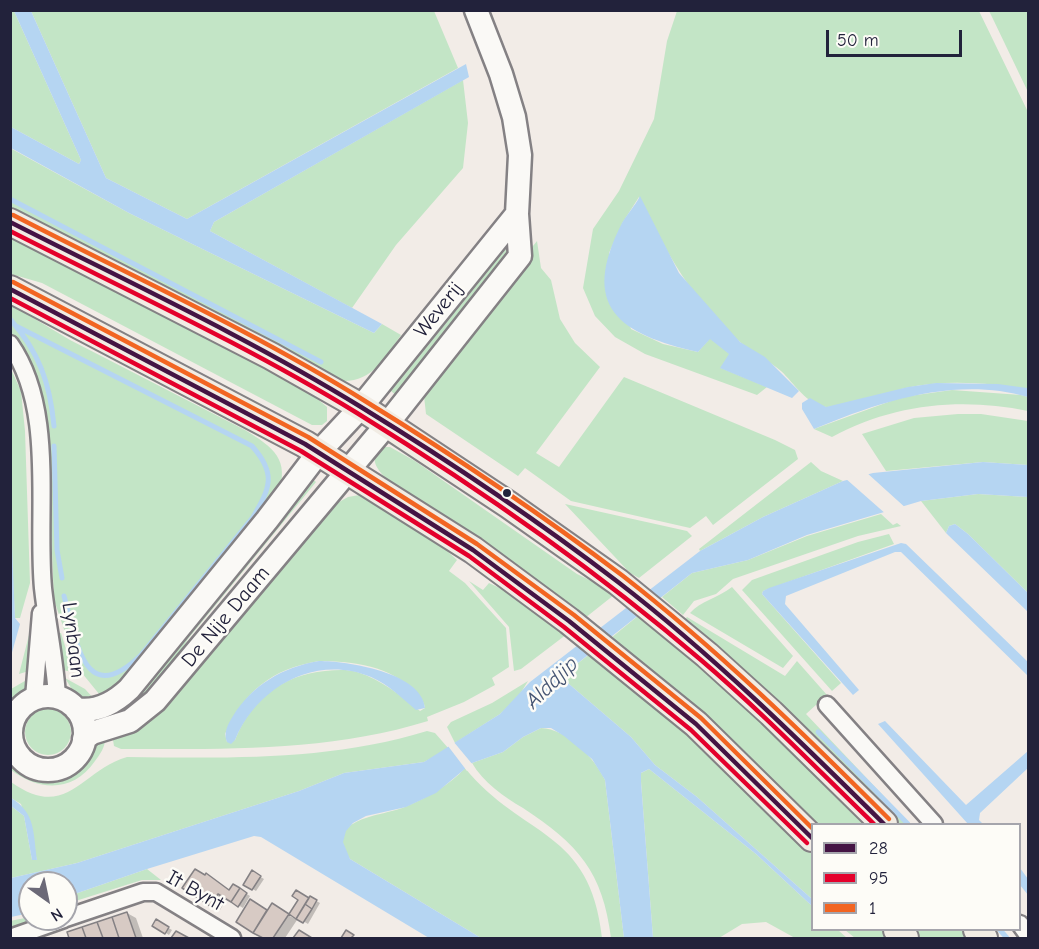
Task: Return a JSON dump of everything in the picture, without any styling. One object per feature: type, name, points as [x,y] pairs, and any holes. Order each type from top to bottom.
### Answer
[{"type":"main road","points":[[10,222],[260,351],[388,423],[618,582],[660,615],[771,713],[882,823]]},
{"type":"main road","points":[[10,289],[320,452],[473,550],[569,621],[696,724],[811,836]]},
{"type":"street","points":[[476,10],[501,74],[514,117],[520,155],[517,214]]},
{"type":"street","name":"Weverij","points":[[349,469],[520,256],[517,214]]},
{"type":"street","name":"Weverij","points":[[320,452],[361,407],[517,214]]},
{"type":"street","name":"Lynbaan","points":[[10,344],[22,360],[36,400],[44,589],[54,653],[57,697]]},
{"type":"street","name":"De Nije Daam","points":[[76,709],[87,711],[103,707],[129,689],[320,452]]},
{"type":"street","name":"De Nije Daam","points":[[84,739],[92,733],[130,721],[155,701],[349,469]]},
{"type":"street","name":"Lynbaan","points":[[34,698],[44,589]]},
{"type":"street","points":[[57,697],[76,709],[84,726],[84,739],[76,756],[69,763],[51,769],[32,766],[12,746],[12,719],[25,703],[34,698],[57,697]]},
{"type":"street","points":[[827,705],[932,823]]},
{"type":"street","name":"It Bynt","points":[[78,915],[149,891],[161,894],[232,939]]},
{"type":"street","name":"It Bynt","points":[[10,938],[30,931]]},
{"type":"green space","points":[[10,11],[14,11],[81,160],[79,164],[11,127]]},
{"type":"green space","points":[[31,11],[434,11],[458,68],[187,219],[106,178]]},
{"type":"green space","points":[[677,11],[979,11],[1028,112],[1028,389],[983,384],[921,385],[833,407],[819,405],[801,393],[781,371],[740,342],[708,311],[670,256],[639,197],[623,222],[609,253],[631,329],[663,344],[698,352],[710,338],[730,354],[721,368],[767,387],[757,395],[645,354],[615,337],[595,316],[583,288],[593,229],[619,191],[654,119],[667,41]]},
{"type":"green space","points":[[989,11],[1028,11],[1028,92],[993,19]]},
{"type":"green space","points":[[463,80],[468,123],[463,168],[396,245],[352,308],[210,231],[214,222]]},
{"type":"green space","points":[[10,148],[129,213],[374,333],[382,324],[401,335],[374,370],[357,379],[334,380],[11,210]]},
{"type":"green space","points":[[10,232],[296,381],[327,407],[327,421],[322,425],[312,425],[42,283],[11,274]]},
{"type":"green space","points":[[537,241],[541,268],[551,280],[560,319],[575,343],[600,367],[536,453],[559,467],[624,377],[775,440],[795,450],[798,459],[713,525],[706,516],[690,528],[571,501],[525,468],[518,476],[426,414],[424,396],[433,370]]},
{"type":"green space","points":[[509,245],[513,256],[398,397],[391,391]]},
{"type":"green space","points":[[10,304],[70,340],[245,430],[271,449],[280,463],[282,472],[278,495],[189,610],[104,700],[77,667],[54,600],[46,413],[32,363],[11,332]]},
{"type":"green space","points":[[10,367],[21,391],[25,431],[30,583],[20,618],[15,618],[10,521]]},
{"type":"green space","points":[[952,390],[1021,395],[1028,397],[1028,411],[978,405],[928,406],[879,417],[832,437],[814,429],[902,397]]},
{"type":"green space","points":[[981,414],[1028,421],[1028,465],[983,462],[886,471],[862,434],[914,418]]},
{"type":"green space","points":[[384,447],[390,447],[415,461],[577,574],[608,589],[614,595],[585,618],[388,481],[375,460],[376,455]]},
{"type":"green space","points":[[811,462],[821,471],[843,481],[763,517],[700,551],[699,549]]},
{"type":"green space","points":[[309,476],[316,482],[188,639],[161,686],[111,720],[109,711]]},
{"type":"green space","points":[[365,494],[412,519],[457,560],[449,571],[465,583],[506,628],[509,667],[492,678],[495,685],[464,702],[427,717],[428,721],[352,738],[276,747],[121,749],[114,746],[112,734],[209,657],[332,506],[348,497]],"holes":[[[332,661],[371,667],[395,676],[419,696],[425,708],[420,711],[383,684],[357,672],[337,670],[309,673],[282,684],[270,692],[250,713],[235,740],[227,742],[225,734],[233,719],[241,706],[262,684],[273,676],[302,665]]]},
{"type":"green space","points":[[978,494],[1028,497],[1028,593],[955,524],[949,526],[946,533],[921,501]]},
{"type":"green space","points":[[565,504],[687,531],[692,536],[639,578],[630,573]]},
{"type":"green space","points":[[881,514],[893,525],[897,523],[901,526],[858,536],[733,579],[716,594],[694,601],[683,615],[662,597],[692,573],[748,560],[807,536]]},
{"type":"green space","points":[[889,534],[894,544],[763,591],[762,594],[841,683],[832,691],[742,590],[752,580],[858,542]]},
{"type":"green space","points":[[469,581],[483,590],[489,583],[527,601],[567,634],[521,669],[514,671],[509,627]]},
{"type":"green space","points":[[732,587],[793,656],[783,668],[690,613],[699,605]]},
{"type":"green space","points":[[639,615],[700,662],[869,823],[814,823],[611,638]]},
{"type":"green space","points":[[687,617],[785,676],[797,661],[827,695],[806,714],[909,823],[894,823],[683,621]]},
{"type":"green space","points":[[58,633],[61,633],[73,672],[62,670]]},
{"type":"green space","points":[[29,635],[33,635],[32,670],[19,674]]},
{"type":"green space","points":[[591,653],[647,695],[811,851],[811,898],[697,797],[655,765],[631,737],[569,684],[564,674]]},
{"type":"green space","points":[[30,678],[26,690],[11,705],[11,689]]},
{"type":"green space","points":[[65,678],[85,689],[96,701],[76,696]]},
{"type":"green space","points":[[528,681],[517,699],[500,714],[455,743],[447,727],[451,722],[492,703]]},
{"type":"green space","points":[[48,709],[64,716],[71,732],[64,748],[48,755],[32,748],[25,732],[32,716]]},
{"type":"green space","points":[[541,728],[560,733],[579,746],[594,762],[605,780],[624,938],[611,938],[602,895],[585,862],[573,848],[542,821],[494,788],[472,763],[503,752],[523,737]]},
{"type":"green space","points":[[427,731],[435,733],[449,749],[424,762],[344,773],[299,791],[77,863],[42,871],[18,871],[18,876],[11,878],[11,806],[24,816],[32,860],[37,860],[21,804],[11,798],[11,782],[30,793],[46,797],[60,795],[73,789],[111,763],[127,757],[278,756],[316,753],[390,741]]},
{"type":"green space","points":[[105,739],[102,751],[95,761],[77,779],[66,783],[44,785],[22,777],[11,770],[10,758],[33,774],[45,777],[56,776],[73,766],[96,744]]},
{"type":"green space","points":[[465,768],[487,791],[551,838],[569,855],[584,875],[595,902],[602,938],[481,938],[350,859],[343,845],[344,834],[350,826],[359,820],[397,810],[423,799],[446,785]]},
{"type":"green space","points":[[649,769],[756,854],[811,905],[811,931],[839,931],[847,938],[795,938],[766,922],[742,924],[719,938],[653,938],[641,773]]},
{"type":"green space","points":[[147,869],[161,880],[142,880],[78,900],[78,893]]},
{"type":"green space","points":[[18,919],[18,929],[11,932],[10,921]]},
{"type":"green space","points":[[846,931],[886,931],[893,938],[855,938]]},
{"type":"green space","points":[[913,931],[965,931],[972,938],[920,938]]},
{"type":"water","points":[[14,11],[31,11],[106,178],[187,219],[466,64],[469,77],[214,222],[210,231],[382,324],[374,333],[129,213],[11,148],[11,127],[79,164],[81,160]]},
{"type":"water","points":[[640,196],[679,273],[740,342],[765,357],[799,391],[792,398],[720,368],[729,354],[710,339],[698,352],[670,345],[628,325],[614,312],[606,296],[605,276],[610,252],[622,223]]},
{"type":"water","points":[[936,383],[998,384],[1027,388],[1028,397],[1001,391],[974,389],[919,395],[866,409],[814,429],[802,409],[802,403],[810,398],[826,407],[908,387]]},
{"type":"water","name":"Alddjip","points":[[983,462],[1028,465],[1028,497],[978,494],[921,501],[807,535],[748,560],[692,573],[564,674],[569,684],[631,737],[655,765],[697,797],[811,898],[811,905],[756,854],[649,769],[641,773],[641,782],[653,938],[624,938],[605,780],[592,759],[551,728],[541,728],[523,737],[503,752],[472,763],[436,793],[406,807],[366,816],[353,823],[346,831],[343,842],[350,859],[481,938],[429,938],[261,837],[254,836],[78,893],[78,871],[42,871],[77,863],[299,791],[344,773],[424,762],[500,714],[530,682],[700,551],[763,517],[843,481],[873,473]]},
{"type":"water","points":[[11,521],[15,618],[20,624],[11,656]]},
{"type":"water","points":[[955,524],[1028,593],[1028,612],[946,533],[949,526]]},
{"type":"water","points":[[901,543],[906,544],[1028,662],[1028,676],[901,552],[895,552],[786,596],[785,604],[859,690],[853,695],[762,594],[769,588]]},
{"type":"water","points":[[319,661],[364,666],[397,677],[411,685],[421,696],[425,708],[416,710],[371,677],[350,671],[329,670],[309,673],[290,680],[273,691],[245,721],[235,740],[231,744],[227,742],[228,725],[249,695],[281,673]]},
{"type":"water","points":[[885,721],[966,805],[1028,751],[1028,768],[980,813],[979,820],[982,823],[967,823],[878,724]]},
{"type":"water","points":[[11,798],[25,810],[32,824],[37,860],[32,860],[24,816],[11,806]]},
{"type":"water","points":[[1021,869],[1028,879],[1028,895],[1021,886]]},
{"type":"water","points":[[18,876],[18,916],[11,917],[11,878]]},
{"type":"pier","points":[[866,472],[908,510],[887,515],[845,478]]},
{"type":"pier","points":[[453,741],[473,765],[467,771],[448,746]]},
{"type":"building","points":[[195,869],[205,875],[206,873],[229,890],[233,884],[240,888],[231,902],[218,894],[210,906],[182,888]]},
{"type":"building","points":[[252,870],[261,876],[252,890],[243,885]]},
{"type":"building","points":[[240,888],[247,893],[238,907],[231,902]]},
{"type":"building","points":[[296,890],[309,898],[296,919],[289,914],[298,900],[292,896]]},
{"type":"building","points":[[310,896],[317,900],[312,909],[305,904]]},
{"type":"building","points":[[250,899],[267,910],[253,933],[236,922]]},
{"type":"building","points":[[272,903],[289,914],[273,938],[263,938],[253,933]]},
{"type":"building","points":[[305,904],[312,909],[303,923],[296,919]]},
{"type":"building","points":[[127,912],[136,938],[119,938],[112,917]]},
{"type":"building","points":[[112,917],[119,938],[103,938],[97,922]]},
{"type":"building","points":[[156,919],[169,927],[165,934],[152,926]]},
{"type":"building","points":[[97,922],[103,938],[86,938],[82,927]]},
{"type":"building","points":[[82,927],[86,938],[69,938],[67,932],[78,931],[78,928]]},
{"type":"building","points":[[299,930],[312,938],[293,938]]},
{"type":"building","points":[[346,930],[354,935],[351,938],[341,938]]},
{"type":"building","points":[[176,931],[189,938],[171,938]]},
{"type":"waterway","points":[[10,199],[321,362]]},
{"type":"waterway","points":[[10,319],[36,356],[50,396],[54,426]]},
{"type":"waterway","points":[[16,326],[252,446],[268,472],[267,488],[253,517],[141,655],[122,670],[106,676],[95,673],[86,663],[73,632],[64,596]]},
{"type":"waterway","points":[[54,446],[57,550],[62,578]]},
{"type":"waterway","points":[[818,732],[907,823]]},
{"type":"waterway","points":[[1001,931],[1007,938]]},
{"type":"transit line","name":"1","points":[[13,215],[236,327],[323,375],[496,485],[623,576],[693,633],[793,724],[889,819]]},
{"type":"transit line","name":"28","points":[[10,222],[276,357],[361,407],[492,491],[654,610],[788,730],[883,823]]},
{"type":"transit line","name":"95","points":[[10,231],[185,319],[315,388],[491,500],[577,561],[661,626],[768,720],[873,823]]},
{"type":"transit line","name":"1","points":[[13,282],[308,437],[477,544],[574,615],[701,718],[811,827]]},
{"type":"transit line","name":"28","points":[[10,289],[305,444],[473,550],[569,621],[696,724],[811,837]]},
{"type":"transit line","name":"95","points":[[10,298],[301,451],[469,556],[564,627],[691,730],[807,843]]}]
